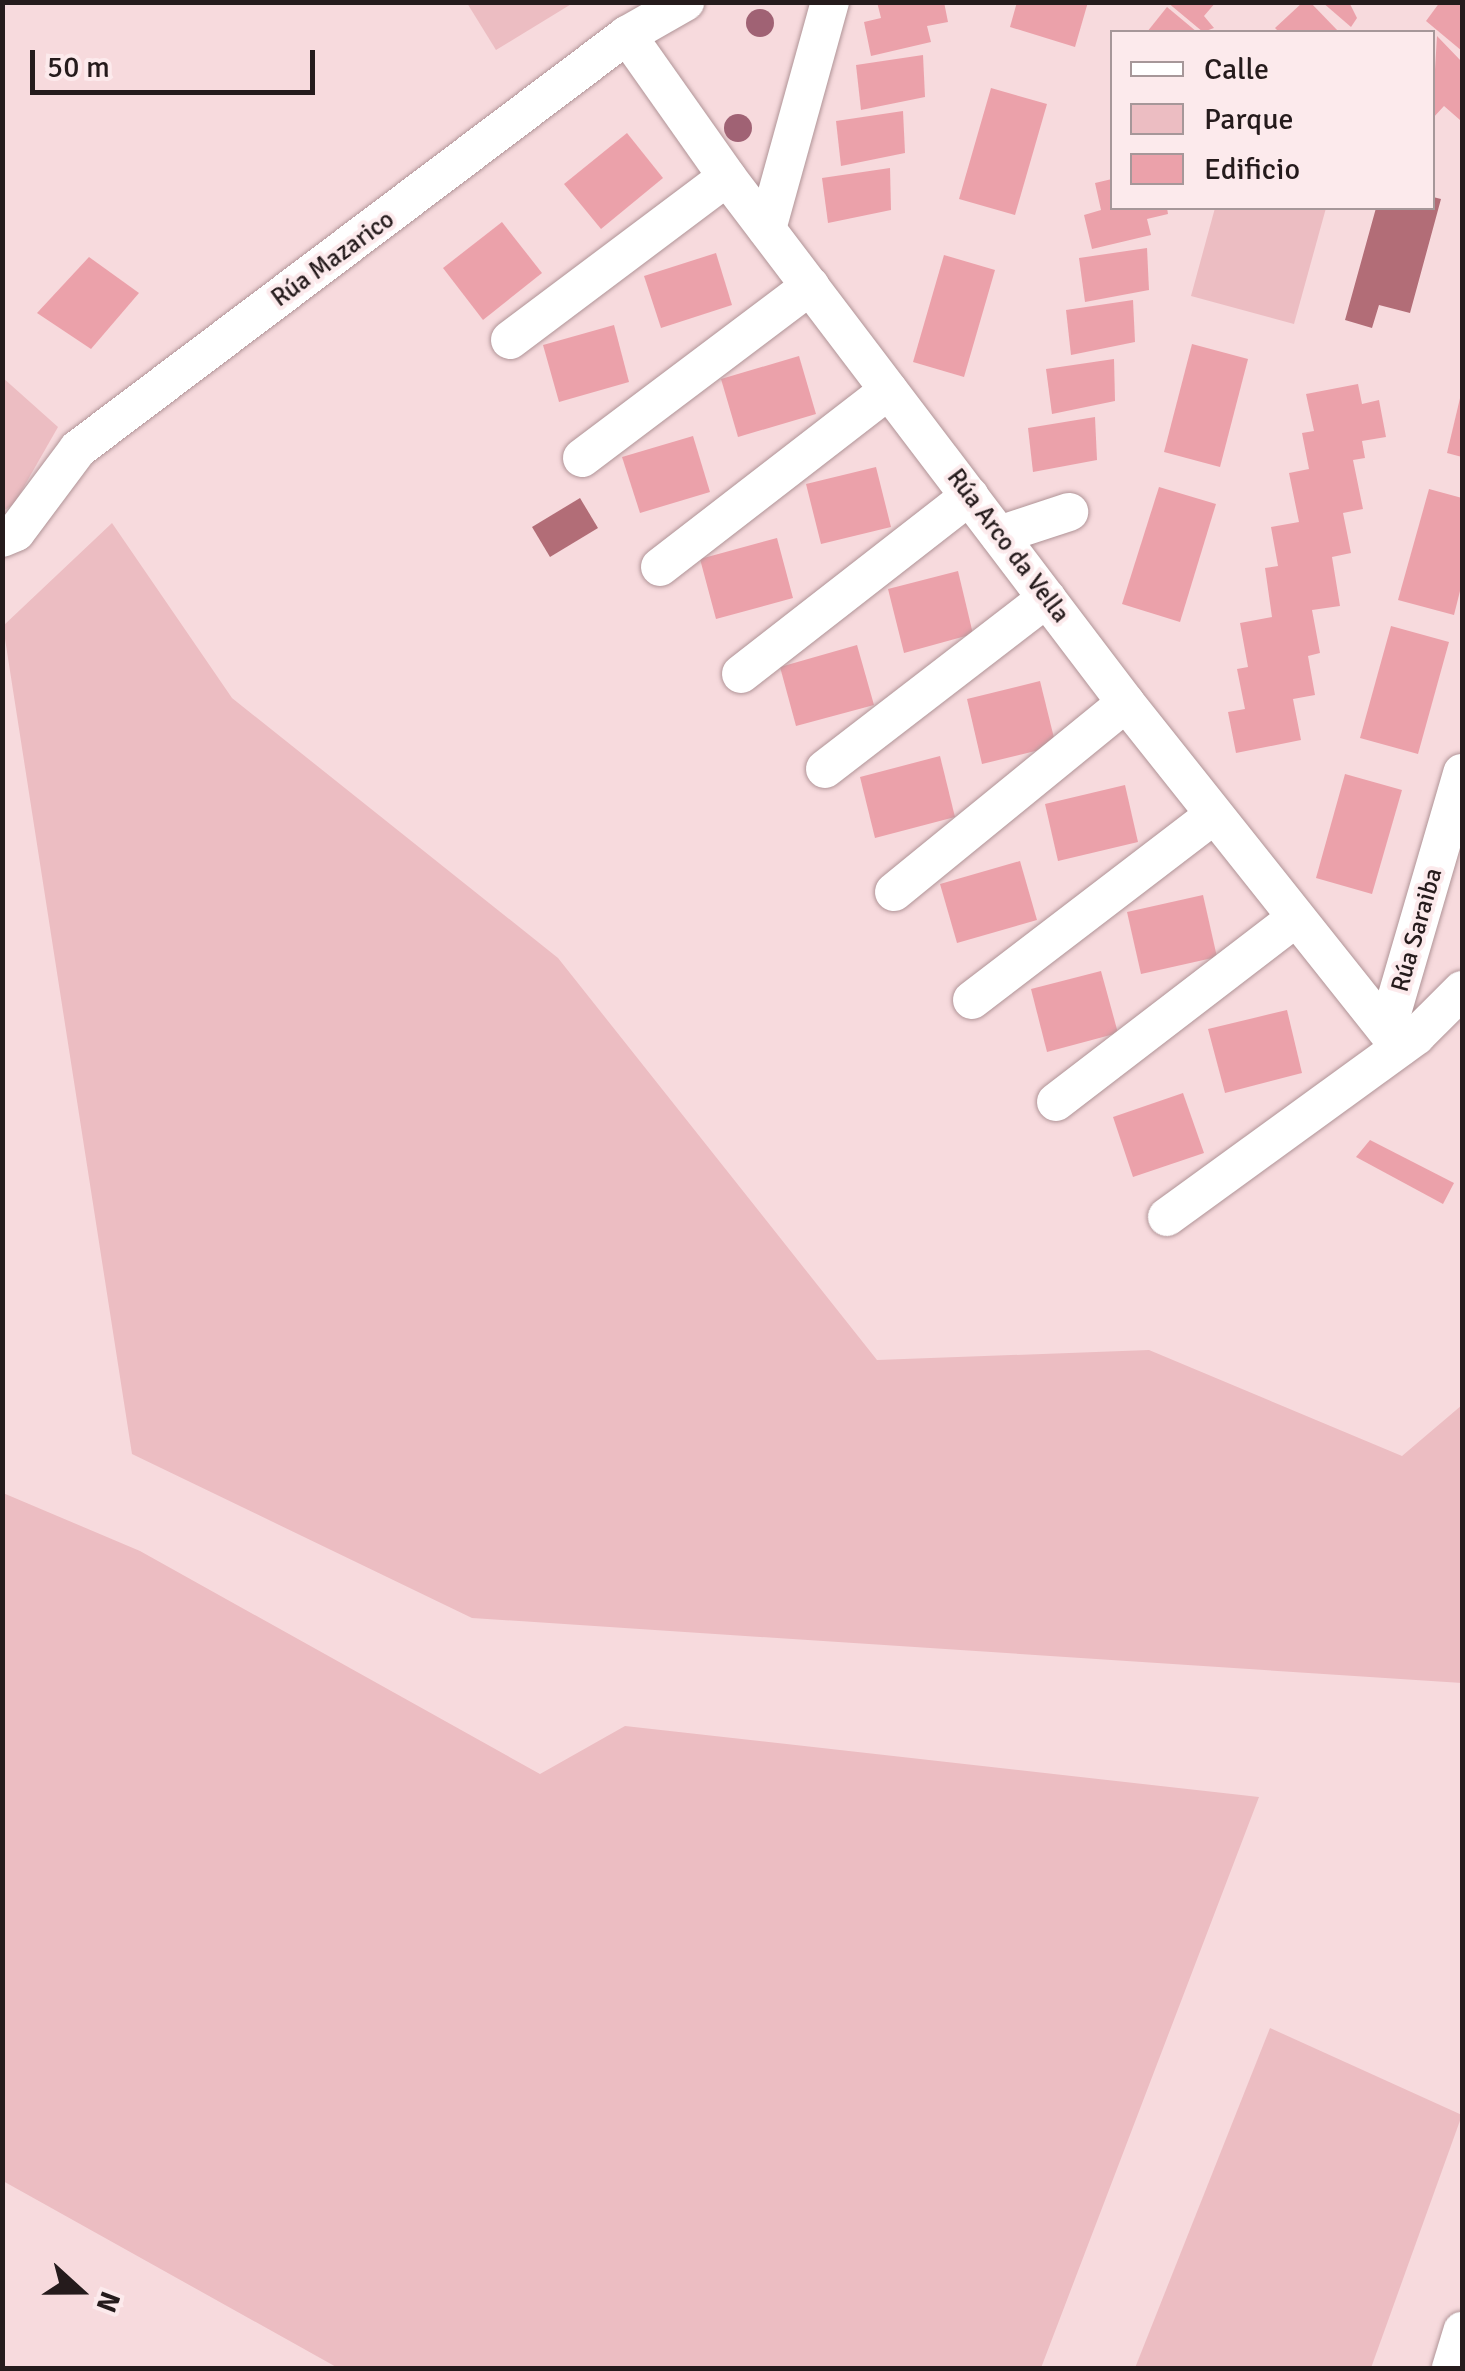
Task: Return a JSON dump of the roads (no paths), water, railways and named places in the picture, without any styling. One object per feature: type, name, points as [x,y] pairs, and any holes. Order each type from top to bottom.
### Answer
[{"type":"street","name":"Rúa Mazarico","points":[[2,538],[16,532],[78,449],[628,36],[685,2]]},
{"type":"street","points":[[766,229],[830,2]]},
{"type":"street","name":"Rúa Arco da Vella","points":[[628,36],[727,177],[1126,703],[1293,920],[1394,1039]]},
{"type":"street","points":[[510,340],[727,177]]},
{"type":"street","points":[[582,458],[810,286]]},
{"type":"street","points":[[660,567],[889,390]]},
{"type":"street","points":[[741,674],[970,496]]},
{"type":"street","points":[[1000,535],[1069,512]]},
{"type":"street","points":[[825,769],[1047,598]]},
{"type":"street","points":[[894,892],[1126,703]]},
{"type":"street","name":"Rúa Saraiba","points":[[1394,1039],[1462,773]]},
{"type":"street","points":[[972,1000],[1213,816]]},
{"type":"street","points":[[1056,1102],[1293,920]]},
{"type":"street","points":[[1167,1216],[1462,990]]},
{"type":"street","points":[[1451,2368],[1462,2331]]}]
